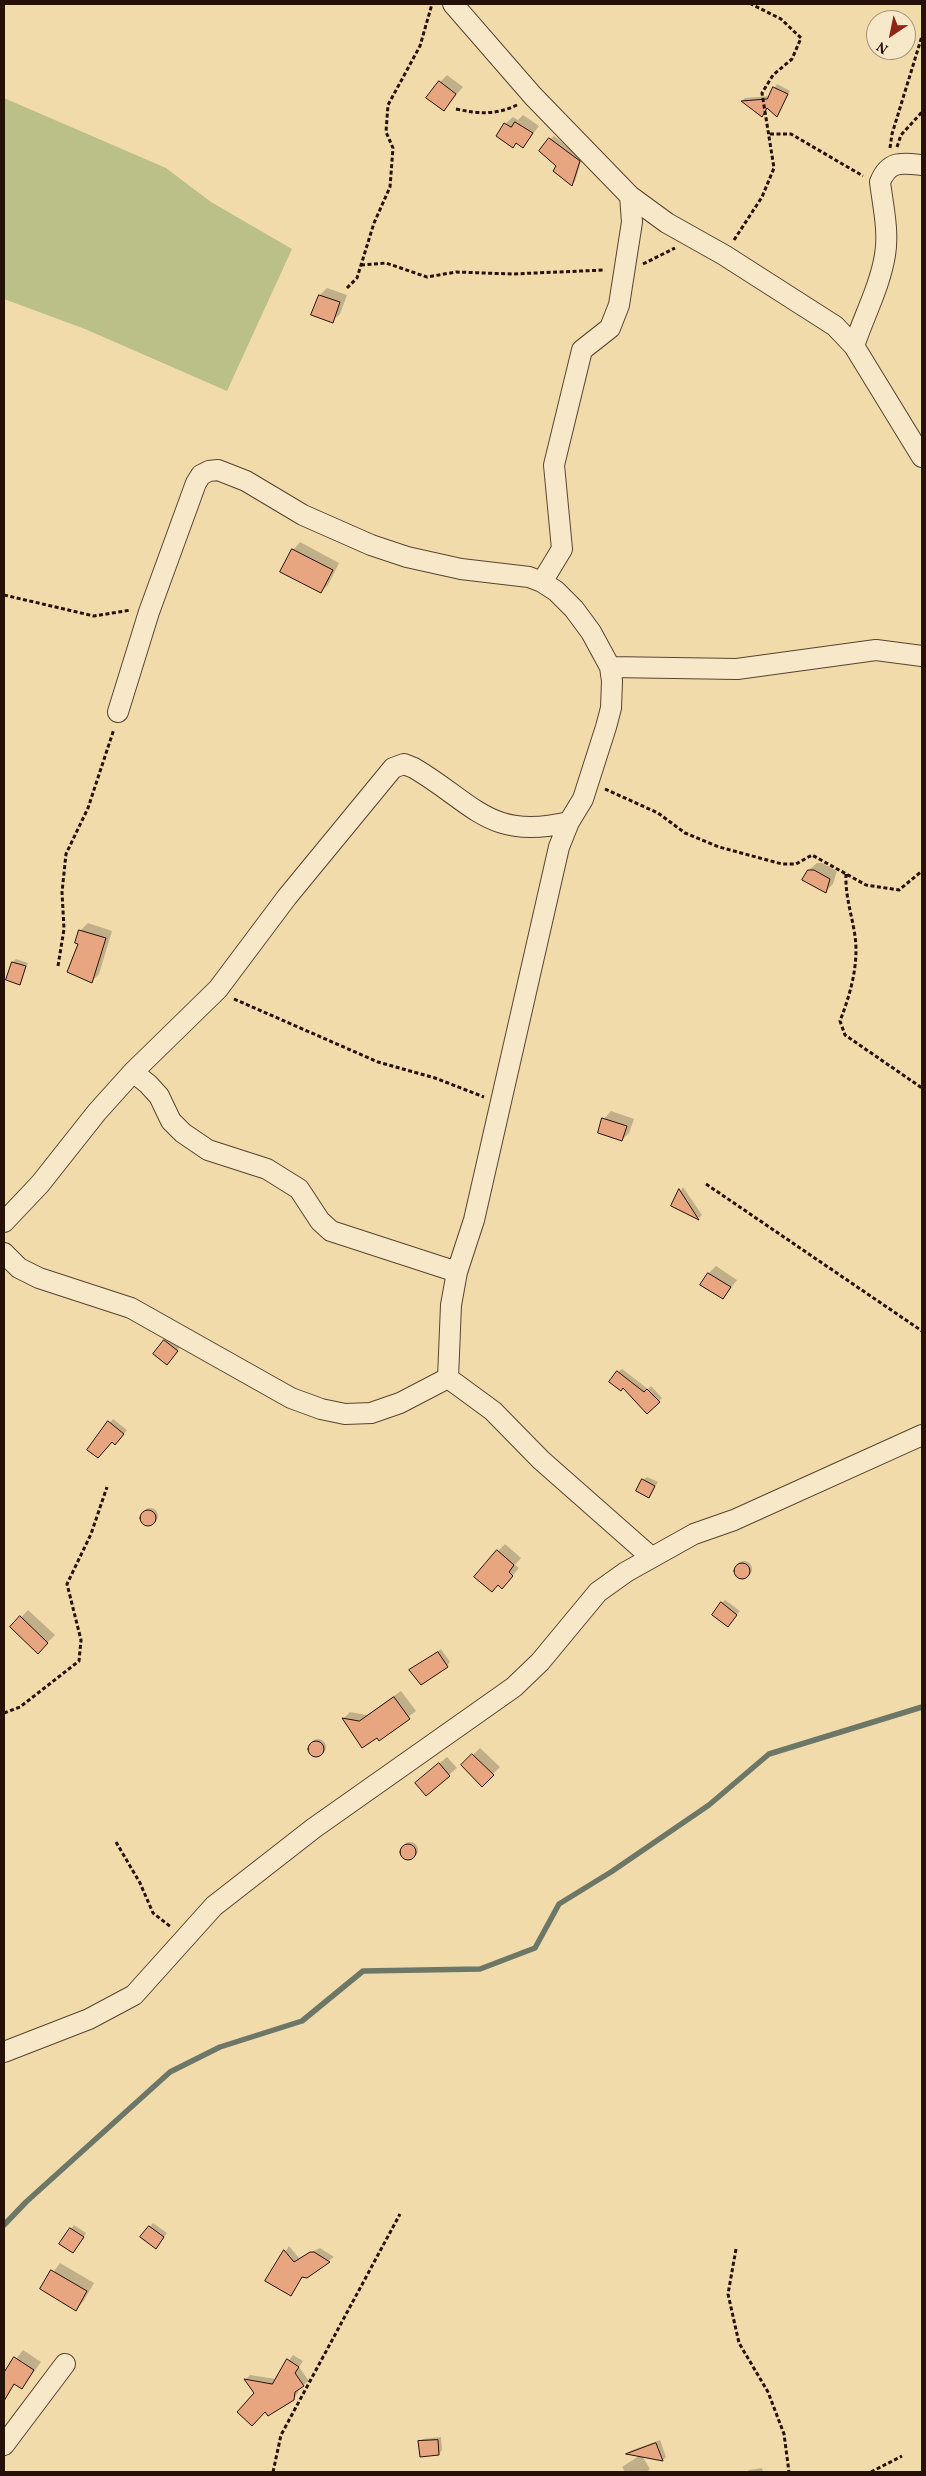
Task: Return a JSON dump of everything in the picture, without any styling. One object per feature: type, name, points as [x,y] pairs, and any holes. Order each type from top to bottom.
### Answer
[{"type":"street","points":[[453,4],[533,96],[630,196],[646,209],[694,240],[724,255],[835,326],[854,346],[922,457]]},
{"type":"street","points":[[854,346],[873,295],[885,255],[886,232],[880,182],[894,164],[922,165]]},
{"type":"street","points":[[542,582],[562,548],[554,465],[582,350],[610,328],[619,305],[632,222],[630,196]]},
{"type":"street","points":[[118,712],[149,612],[196,483],[201,475],[209,471],[218,470],[246,481],[303,515],[371,545],[407,557],[461,569],[530,577],[542,582],[556,591],[574,609],[591,632],[610,667],[612,681],[611,708],[590,782],[583,799],[569,822],[559,848],[474,1220],[458,1272],[451,1306],[448,1378]]},
{"type":"street","points":[[610,667],[737,669],[876,650],[922,656]]},
{"type":"street","points":[[4,1222],[40,1184],[97,1112],[133,1072],[218,989],[293,889],[393,768],[404,764],[414,768],[482,816],[499,824],[531,828],[569,822]]},
{"type":"street","points":[[133,1072],[159,1096],[171,1121],[183,1133],[208,1150],[267,1169],[298,1189],[320,1221],[331,1231],[458,1272]]},
{"type":"street","points":[[4,1253],[19,1268],[39,1278],[131,1308],[291,1398],[321,1409],[346,1414],[370,1413],[400,1403],[448,1378]]},
{"type":"street","points":[[448,1378],[492,1411],[541,1460],[651,1557]]},
{"type":"street","points":[[4,2052],[89,2018],[134,1995],[214,1906],[314,1828],[479,1709],[514,1687],[540,1662],[598,1592],[651,1557],[694,1534],[734,1520],[922,1435]]},
{"type":"street","points":[[4,2445],[65,2364]]},
{"type":"path","points":[[347,288],[357,278],[374,223],[390,187],[393,148],[386,132],[388,104],[420,46],[432,4]]},
{"type":"path","points":[[724,255],[762,197],[774,168],[762,93],[774,75],[792,59],[801,38],[781,19],[751,4]]},
{"type":"path","points":[[894,164],[889,153],[892,134],[922,36]]},
{"type":"path","points":[[456,109],[484,114],[502,112],[533,96]]},
{"type":"path","points":[[894,164],[901,136],[922,112]]},
{"type":"path","points":[[770,134],[791,134],[870,180],[880,182]]},
{"type":"path","points":[[361,265],[386,263],[427,277],[456,272],[512,274],[569,270],[624,270],[694,240]]},
{"type":"path","points":[[4,595],[94,616],[135,609],[149,612]]},
{"type":"path","points":[[58,966],[64,928],[62,892],[66,854],[88,808],[110,745],[118,712]]},
{"type":"path","points":[[590,782],[658,813],[685,833],[719,847],[782,864],[796,864],[812,855],[866,885],[899,890],[922,871]]},
{"type":"path","points":[[846,874],[846,888],[856,938],[855,964],[852,986],[840,1021],[845,1035],[922,1088]]},
{"type":"path","points":[[218,989],[378,1062],[435,1078],[500,1104]]},
{"type":"path","points":[[706,1184],[922,1331]]},
{"type":"path","points":[[4,1713],[20,1707],[78,1661],[81,1640],[67,1584],[91,1534],[107,1487]]},
{"type":"path","points":[[116,1842],[140,1883],[153,1913],[185,1938]]},
{"type":"path","points":[[273,2472],[281,2435],[400,2214]]},
{"type":"path","points":[[736,2248],[728,2294],[739,2343],[768,2392],[784,2434],[789,2472]]},
{"type":"path","points":[[871,2472],[902,2456]]},
{"type":"green space","points":[[4,98],[166,168],[211,202],[292,249],[227,391],[85,329],[4,299]]},
{"type":"building","points":[[439,81],[456,94],[444,111],[426,98]]},
{"type":"building","points":[[773,87],[788,94],[777,117],[767,108],[762,117],[741,101],[767,99]]},
{"type":"building","points":[[515,122],[533,133],[523,148],[516,143],[513,148],[496,136],[504,123],[511,127]]},
{"type":"building","points":[[549,138],[580,161],[572,186],[553,171],[556,166],[539,151]]},
{"type":"building","points":[[319,295],[340,302],[333,323],[311,315]]},
{"type":"building","points":[[292,549],[333,570],[321,593],[280,572]]},
{"type":"building","points":[[808,870],[814,870],[830,879],[826,893],[802,880]]},
{"type":"building","points":[[79,930],[106,938],[92,983],[67,972],[78,944],[75,943]]},
{"type":"building","points":[[12,962],[26,966],[20,985],[6,980]]},
{"type":"building","points":[[602,1118],[627,1126],[622,1141],[598,1133]]},
{"type":"building","points":[[679,1189],[699,1220],[671,1206]]},
{"type":"building","points":[[708,1273],[731,1287],[723,1299],[700,1285]]},
{"type":"building","points":[[164,1340],[178,1351],[167,1365],[153,1354]]},
{"type":"building","points":[[617,1371],[644,1392],[647,1389],[660,1402],[647,1414],[623,1388],[621,1391],[609,1382]]},
{"type":"building","points":[[108,1421],[124,1434],[115,1445],[112,1442],[98,1458],[87,1450]]},
{"type":"building","points":[[642,1479],[655,1486],[649,1498],[636,1491]]},
{"type":"building","points":[[148,1510],[156,1518],[148,1526],[140,1518]]},
{"type":"building","points":[[497,1550],[514,1565],[509,1572],[513,1576],[502,1589],[498,1585],[492,1592],[474,1577]]},
{"type":"building","points":[[742,1563],[748,1565],[750,1571],[748,1577],[742,1579],[736,1577],[734,1571],[736,1565]]},
{"type":"building","points":[[721,1602],[737,1615],[728,1627],[712,1615]]},
{"type":"building","points":[[20,1616],[48,1643],[38,1654],[10,1627]]},
{"type":"building","points":[[438,1652],[448,1667],[421,1685],[409,1670]]},
{"type":"building","points":[[394,1697],[410,1719],[379,1741],[377,1738],[362,1748],[342,1718],[359,1721]]},
{"type":"building","points":[[316,1741],[322,1743],[324,1749],[322,1755],[316,1757],[310,1755],[308,1749],[310,1743]]},
{"type":"building","points":[[472,1754],[494,1775],[482,1787],[461,1765]]},
{"type":"building","points":[[439,1763],[450,1776],[426,1796],[415,1783]]},
{"type":"building","points":[[408,1844],[414,1846],[416,1852],[414,1858],[408,1860],[402,1858],[400,1852],[402,1846]]},
{"type":"building","points":[[149,2226],[164,2237],[156,2249],[140,2237]]},
{"type":"building","points":[[70,2228],[84,2237],[73,2253],[59,2244]]},
{"type":"building","points":[[284,2250],[294,2262],[310,2252],[314,2252],[330,2262],[307,2278],[302,2277],[291,2296],[265,2281]]},
{"type":"building","points":[[51,2270],[87,2291],[76,2311],[40,2289]]},
{"type":"building","points":[[14,2357],[34,2370],[22,2389],[14,2384],[4,2401],[4,2373]]},
{"type":"building","points":[[287,2359],[299,2367],[295,2373],[304,2386],[295,2392],[294,2400],[268,2416],[265,2412],[252,2426],[237,2412],[254,2393],[244,2379],[272,2384]]},
{"type":"building","points":[[438,2440],[439,2455],[420,2457],[418,2441]]},
{"type":"building","points":[[656,2443],[663,2461],[626,2454]]},
{"type":"waterway","points":[[4,2225],[26,2202],[170,2072],[220,2047],[302,2021],[363,1971],[480,1969],[535,1948],[559,1904],[611,1872],[709,1805],[769,1754],[922,1707]]}]
